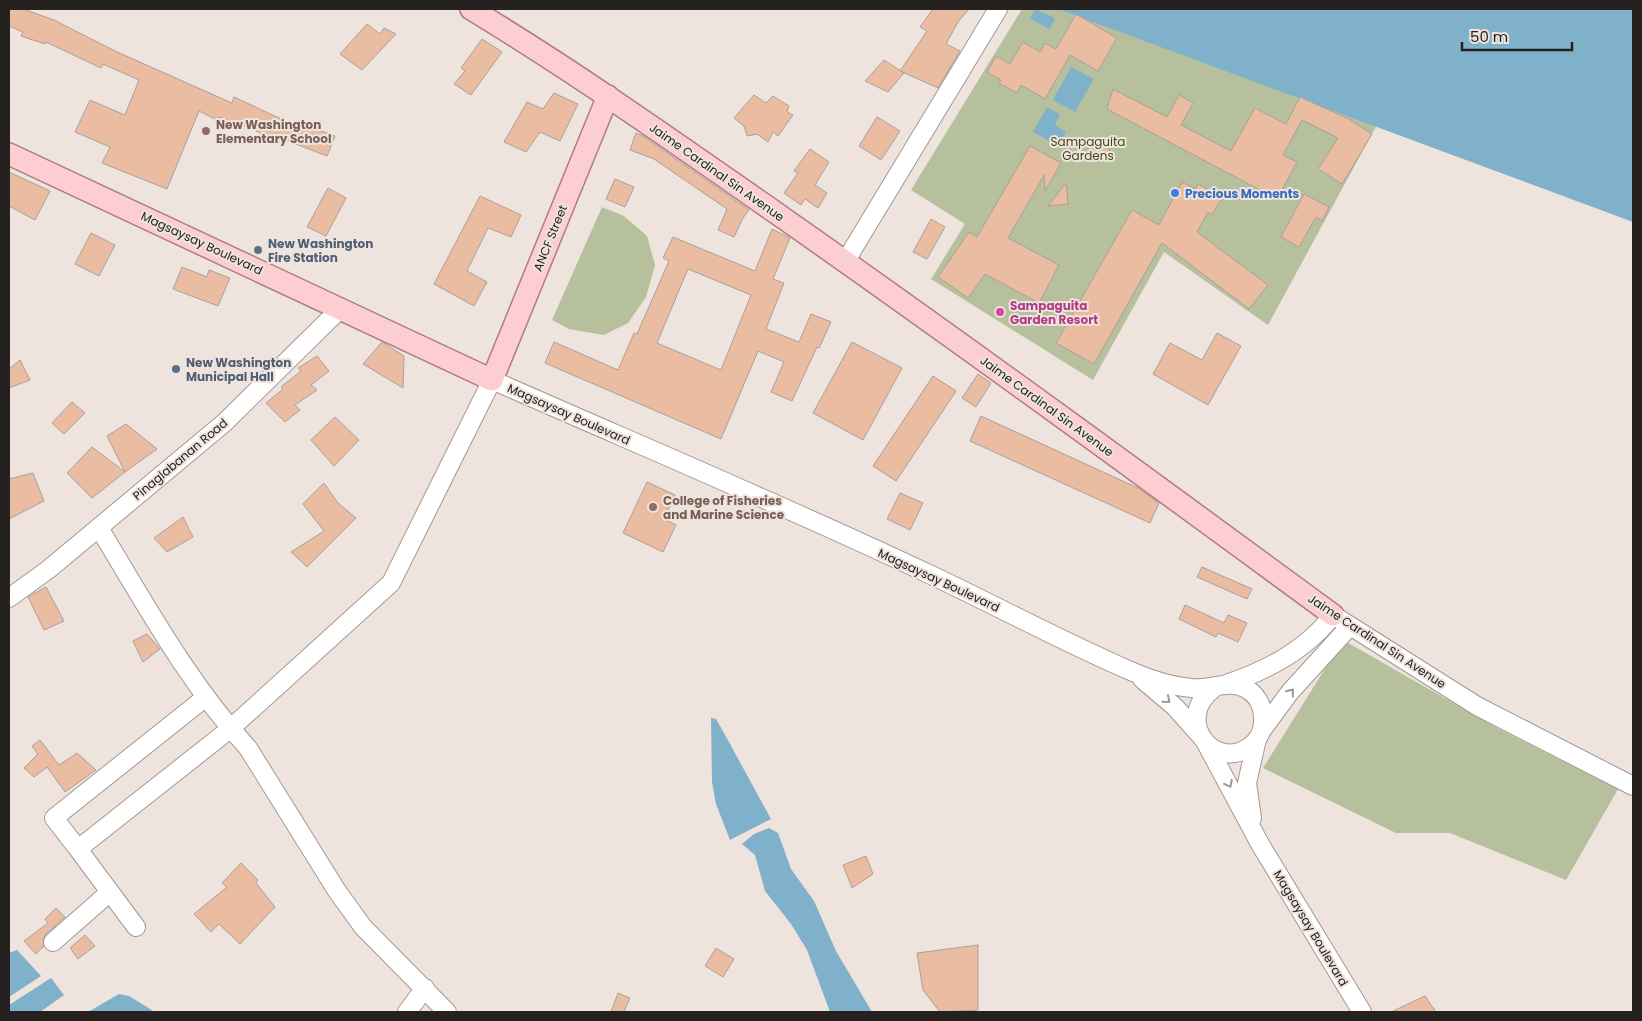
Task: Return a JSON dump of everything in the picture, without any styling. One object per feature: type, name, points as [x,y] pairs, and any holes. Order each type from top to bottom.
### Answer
[{"type":"main road","name":"Jaime Cardinal Sin Avenue","points":[[471,9],[608,96],[986,361],[1341,621]]},
{"type":"main road","name":"ANCF Street","points":[[492,380],[608,96]]},
{"type":"main road","name":"Magsaysay Boulevard","points":[[9,154],[492,380]]},
{"type":"street","points":[[845,262],[998,9]]},
{"type":"street","name":"Pinaglabanan Road","points":[[9,598],[100,528],[224,423],[341,308]]},
{"type":"street","points":[[78,849],[230,729],[391,583],[492,380]]},
{"type":"street","name":"Magsaysay Boulevard","points":[[492,380],[929,574],[1051,635],[1131,671],[1175,685],[1192,688],[1218,687],[1249,677],[1341,621]]},
{"type":"street","points":[[100,528],[177,656],[230,729],[248,748],[337,891],[363,927],[447,1012]]},
{"type":"street","name":"Magsaysay Boulevard","points":[[1260,844],[1252,821],[1247,783],[1259,735],[1341,621]]},
{"type":"street","name":"Jaime Cardinal Sin Avenue","points":[[1341,621],[1477,706],[1633,786]]},
{"type":"street","name":"Magsaysay Boulevard","points":[[1131,671],[1175,707],[1202,738],[1224,774],[1260,844],[1362,1012]]},
{"type":"street","points":[[1236,685],[1247,689],[1256,697],[1262,707],[1264,719],[1259,735],[1250,746],[1232,753],[1222,752],[1202,738],[1196,724],[1197,708],[1205,695],[1218,687],[1236,685]]},
{"type":"street","points":[[136,927],[54,818],[206,697]]},
{"type":"street","points":[[53,942],[110,892]]},
{"type":"street","points":[[407,1012],[425,988]]},
{"type":"green space","name":"Sampaguita Gardens","points":[[1022,9],[1082,9],[1379,121],[1268,325],[1164,252],[1093,380],[931,279],[965,224],[911,190]]},
{"type":"green space","points":[[602,207],[624,216],[647,236],[655,265],[646,297],[628,323],[604,335],[569,329],[552,320]]},
{"type":"green space","points":[[1343,640],[1497,728],[1618,789],[1566,880],[1450,833],[1396,833],[1263,768]]},
{"type":"water","points":[[1035,9],[1055,18],[1050,29],[1030,19]]},
{"type":"water","points":[[1058,9],[1633,9],[1633,222]]},
{"type":"water","points":[[1071,67],[1094,79],[1075,112],[1053,100]]},
{"type":"water","points":[[1047,107],[1060,114],[1055,125],[1066,132],[1059,146],[1033,132]]},
{"type":"water","points":[[711,718],[716,719],[771,819],[730,840],[716,804],[712,782]]},
{"type":"water","points":[[769,828],[778,833],[791,869],[814,901],[836,951],[872,1012],[830,1012],[807,950],[791,924],[765,891],[755,855],[742,844],[754,834]]},
{"type":"water","points":[[17,950],[41,976],[9,997],[9,953]]},
{"type":"water","points":[[51,978],[64,995],[40,1012],[9,1012],[9,1005]]},
{"type":"water","points":[[119,994],[129,996],[155,1012],[88,1012]]},
{"type":"building","points":[[9,9],[23,9],[54,20],[115,51],[232,103],[234,97],[296,126],[297,122],[335,136],[327,156],[283,139],[282,143],[247,127],[219,117],[217,120],[199,111],[167,189],[102,163],[110,147],[75,132],[90,100],[125,115],[139,80],[103,64],[101,68],[46,42],[45,44],[21,36],[23,32],[9,26]]},
{"type":"building","points":[[933,9],[969,9],[958,22],[946,44],[960,51],[938,88],[900,71],[927,31],[920,27]]},
{"type":"building","points":[[1076,14],[1117,38],[1098,71],[1070,55],[1045,99],[1021,85],[1017,93],[999,83],[1001,80],[987,72],[996,56],[1010,64],[1023,42],[1040,52],[1045,43],[1056,49]]},
{"type":"building","points":[[367,24],[380,34],[384,28],[396,34],[362,70],[340,54]]},
{"type":"building","points":[[482,39],[502,52],[471,95],[454,84],[465,71],[461,68]]},
{"type":"building","points":[[884,60],[904,73],[888,92],[865,81]]},
{"type":"building","points":[[1113,89],[1167,117],[1179,95],[1193,103],[1181,125],[1231,151],[1255,108],[1286,124],[1300,97],[1349,119],[1372,134],[1342,184],[1318,169],[1338,138],[1302,120],[1283,155],[1297,162],[1277,199],[1107,109]]},
{"type":"building","points":[[554,93],[578,104],[560,141],[540,132],[526,152],[504,142],[527,102],[543,109]]},
{"type":"building","points":[[754,95],[766,103],[773,96],[789,106],[787,112],[793,115],[778,136],[773,132],[768,142],[757,134],[747,136],[744,126],[734,118]]},
{"type":"building","points":[[877,117],[900,131],[881,160],[859,146]]},
{"type":"building","points":[[636,133],[749,210],[734,237],[718,230],[727,209],[654,159],[630,150]]},
{"type":"building","points":[[1101,144],[1107,147],[1110,153],[1107,159],[1101,162],[1095,159],[1092,153],[1095,147]]},
{"type":"building","points":[[1030,146],[1061,163],[1045,191],[1044,175],[1008,238],[1059,265],[1039,303],[985,274],[968,298],[938,277],[969,232],[977,237]]},
{"type":"building","points":[[810,149],[829,162],[815,185],[827,193],[818,208],[805,199],[801,205],[784,193],[798,173],[794,171]]},
{"type":"building","points":[[9,172],[50,191],[35,220],[9,206]]},
{"type":"building","points":[[615,179],[634,187],[625,207],[606,199]]},
{"type":"building","points":[[1182,182],[1195,189],[1198,184],[1222,197],[1212,215],[1208,212],[1197,232],[1268,285],[1249,309],[1162,243],[1094,364],[1056,343],[1132,210],[1159,225]]},
{"type":"building","points":[[1066,183],[1068,204],[1048,206]]},
{"type":"building","points":[[328,188],[346,198],[326,236],[307,227]]},
{"type":"building","points":[[1304,194],[1329,207],[1322,221],[1316,217],[1299,247],[1281,237]]},
{"type":"building","points":[[480,196],[521,215],[511,237],[488,228],[467,271],[487,282],[474,306],[434,284]]},
{"type":"building","points":[[931,219],[945,227],[927,259],[913,252]]},
{"type":"building","points":[[772,229],[790,238],[773,279],[784,283],[766,329],[799,342],[811,314],[831,322],[792,401],[771,392],[784,362],[758,351],[721,439],[545,363],[554,342],[618,370],[634,333],[637,334],[669,261],[663,258],[673,237],[755,271]],"holes":[[[688,269],[751,295],[721,370],[657,343]]]},
{"type":"building","points":[[91,233],[115,245],[99,276],[75,264]]},
{"type":"building","points":[[182,267],[207,277],[209,270],[230,278],[218,306],[173,289]]},
{"type":"building","points":[[1217,333],[1241,346],[1208,405],[1153,374],[1170,343],[1202,360]]},
{"type":"building","points":[[382,342],[404,356],[403,388],[363,364]]},
{"type":"building","points":[[852,342],[902,368],[863,440],[813,413]]},
{"type":"building","points":[[317,356],[329,371],[311,385],[317,390],[295,405],[300,410],[285,422],[266,403],[283,389],[281,387],[301,371],[298,368]]},
{"type":"building","points":[[20,360],[30,380],[9,388],[9,369]]},
{"type":"building","points":[[978,374],[991,383],[976,407],[962,398]]},
{"type":"building","points":[[933,376],[956,391],[896,481],[873,466]]},
{"type":"building","points":[[72,402],[85,413],[64,434],[52,423]]},
{"type":"building","points":[[981,416],[1138,488],[1159,503],[1150,523],[970,441]]},
{"type":"building","points":[[335,417],[359,440],[334,466],[311,440]]},
{"type":"building","points":[[126,424],[157,449],[125,472],[107,436]]},
{"type":"building","points":[[92,447],[125,472],[92,498],[67,473]]},
{"type":"building","points":[[33,473],[44,501],[9,519],[9,479]]},
{"type":"building","name":"College of Fisheries and Marine Science","points":[[647,482],[675,495],[664,519],[676,525],[663,552],[623,533]]},
{"type":"building","points":[[324,483],[338,503],[356,518],[307,567],[291,552],[324,531],[303,504]]},
{"type":"building","points":[[900,493],[923,503],[910,530],[887,519]]},
{"type":"building","points":[[183,517],[193,537],[167,552],[154,538]]},
{"type":"building","points":[[1202,567],[1252,589],[1247,599],[1197,577]]},
{"type":"building","points":[[46,587],[64,621],[44,630],[28,597]]},
{"type":"building","points":[[1185,605],[1224,623],[1228,615],[1247,623],[1238,642],[1218,633],[1216,637],[1179,619]]},
{"type":"building","points":[[147,634],[160,649],[143,662],[133,641]]},
{"type":"building","points":[[40,740],[59,765],[77,753],[96,770],[65,792],[47,767],[34,777],[24,768],[38,754],[32,746]]},
{"type":"building","points":[[866,856],[873,874],[852,888],[843,865]]},
{"type":"building","points":[[241,863],[258,880],[256,883],[275,907],[240,944],[219,924],[211,932],[194,914],[227,887],[222,883]]},
{"type":"building","points":[[56,908],[65,917],[46,934],[43,939],[44,946],[36,954],[24,941],[48,923],[45,919]]},
{"type":"building","points":[[85,935],[95,946],[78,959],[70,948]]},
{"type":"building","points":[[978,945],[978,1010],[940,1012],[923,990],[917,953]]},
{"type":"building","points":[[716,948],[734,959],[723,977],[705,966]]},
{"type":"building","points":[[618,993],[630,998],[624,1012],[611,1012]]},
{"type":"building","points":[[1425,996],[1436,1012],[1391,1012]]},
{"type":"place","name":"New Washington Elementary School","points":[[206,131]]},
{"type":"place","name":"Precious Moments","points":[[1175,193]]},
{"type":"place","name":"New Washington Fire Station","points":[[258,250]]},
{"type":"place","name":"Sampaguita Garden Resort","points":[[1000,312]]},
{"type":"place","name":"New Washington Municipal Hall","points":[[176,369]]},
{"type":"place","name":"College of Fisheries and Marine Science","points":[[653,507]]}]
